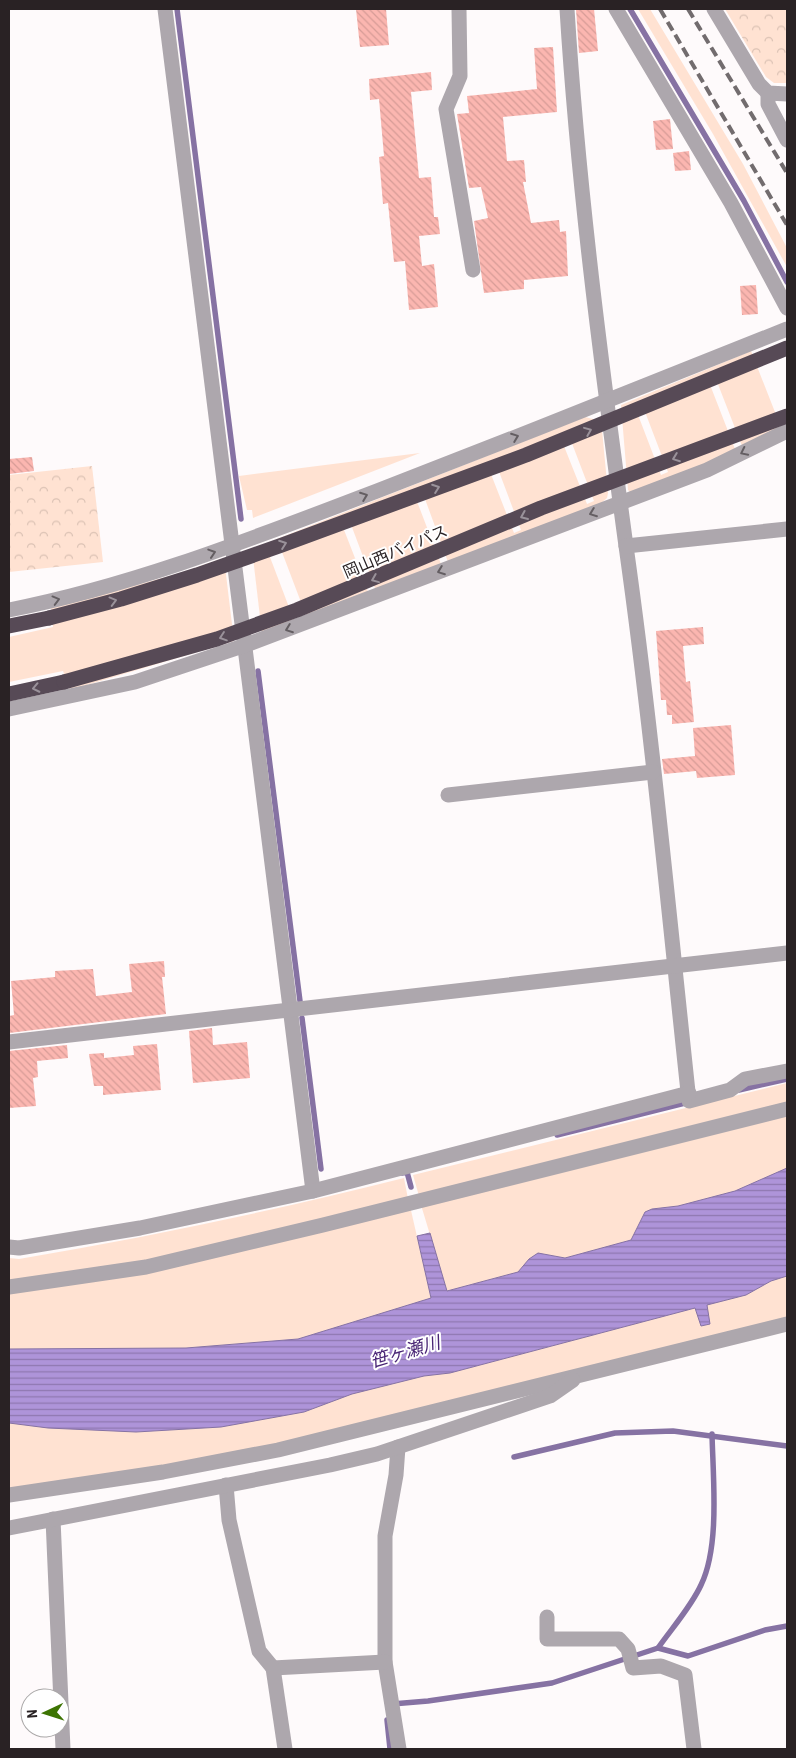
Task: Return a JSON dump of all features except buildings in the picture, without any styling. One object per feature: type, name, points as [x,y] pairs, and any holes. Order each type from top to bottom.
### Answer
[{"type":"highway","points":[[9,626],[48,618],[178,581],[282,545],[526,455],[787,348]]},
{"type":"highway","name":"岡山西バイパス","points":[[9,694],[64,682],[217,639],[297,610],[541,508],[787,416]]},
{"type":"street","points":[[165,9],[313,1191]]},
{"type":"street","points":[[458,9],[460,76],[446,109],[473,270]]},
{"type":"street","points":[[567,9],[572,83],[607,402],[676,967],[689,1101],[730,1090],[745,1079],[787,1071]]},
{"type":"street","points":[[616,9],[731,204],[787,308]]},
{"type":"street","points":[[714,9],[759,84],[768,93],[787,94]]},
{"type":"street","points":[[768,93],[768,104],[787,140]]},
{"type":"street","points":[[9,610],[115,584],[233,546],[607,402],[787,329]]},
{"type":"street","points":[[9,709],[135,682],[246,645],[707,470],[787,431]]},
{"type":"street","points":[[626,546],[787,529]]},
{"type":"street","points":[[448,795],[653,772]]},
{"type":"street","points":[[9,1042],[787,953]]},
{"type":"street","points":[[9,1247],[19,1248],[140,1228],[313,1191],[688,1093]]},
{"type":"street","points":[[9,1287],[146,1267],[787,1109]]},
{"type":"street","points":[[9,1495],[163,1472],[278,1450],[787,1324]]},
{"type":"street","points":[[10,1527],[330,1466],[398,1447],[550,1396],[577,1376]]},
{"type":"street","points":[[398,1447],[396,1475],[385,1536],[385,1662],[399,1749]]},
{"type":"street","points":[[226,1485],[229,1520],[259,1651],[273,1668],[285,1749]]},
{"type":"street","points":[[53,1519],[64,1749]]},
{"type":"street","points":[[547,1617],[547,1639],[619,1639],[628,1648],[633,1668],[661,1666],[685,1675],[694,1749]]},
{"type":"street","points":[[273,1668],[385,1662]]},
{"type":"green space","points":[[638,9],[650,9],[743,164],[787,248],[787,267],[713,134]]},
{"type":"green space","points":[[725,9],[787,9],[787,83],[774,83],[766,77]]},
{"type":"green space","points":[[751,351],[782,430],[713,461],[631,493],[628,490],[621,405]],"holes":[[[714,374],[742,446],[735,449],[707,377]],[[642,404],[668,472],[661,475],[635,407]]]},
{"type":"green space","points":[[585,417],[597,420],[602,430],[608,493],[607,498],[599,505],[307,618],[277,539]],"holes":[[[568,433],[594,501],[587,504],[560,436]],[[495,461],[521,530],[514,533],[487,464]],[[421,488],[448,562],[441,564],[413,491]],[[347,514],[376,591],[369,594],[339,517]]]},
{"type":"green space","points":[[420,453],[253,518],[252,510],[247,510],[239,476]]},
{"type":"green space","points":[[92,466],[103,562],[9,572],[9,475]]},
{"type":"green space","points":[[265,544],[295,623],[262,634],[252,549]]},
{"type":"green space","points":[[224,558],[234,641],[70,690],[63,671],[9,682],[9,637],[53,627],[51,608],[177,574]]},
{"type":"green space","points":[[787,1083],[787,1105],[419,1196],[413,1175]]},
{"type":"green space","points":[[787,1113],[787,1168],[735,1191],[678,1206],[652,1209],[645,1212],[631,1240],[565,1258],[538,1253],[529,1259],[519,1272],[447,1291],[421,1205]]},
{"type":"green space","points":[[404,1178],[408,1199],[145,1263],[9,1282],[9,1258],[19,1259],[68,1251],[164,1232],[261,1212]]},
{"type":"green space","points":[[410,1206],[431,1298],[298,1339],[186,1348],[9,1349],[9,1291]]},
{"type":"green space","points":[[787,1276],[787,1318],[277,1445],[162,1468],[9,1491],[9,1423],[136,1432],[221,1427],[304,1412],[352,1394],[424,1376],[450,1373],[695,1308],[701,1326],[710,1324],[707,1305],[746,1295],[771,1281]]},
{"type":"water","name":"笹ヶ瀬川","points":[[787,1168],[787,1276],[771,1281],[746,1295],[707,1305],[710,1324],[701,1326],[695,1308],[450,1373],[424,1376],[352,1394],[304,1412],[221,1427],[136,1432],[48,1428],[9,1423],[9,1349],[186,1348],[298,1339],[431,1298],[417,1236],[430,1233],[447,1291],[518,1272],[529,1259],[538,1253],[565,1258],[631,1240],[645,1212],[652,1209],[678,1206],[735,1191]]},
{"type":"waterway","points":[[177,9],[241,519]]},
{"type":"waterway","points":[[630,9],[744,201],[787,282]]},
{"type":"waterway","points":[[258,671],[300,1001]]},
{"type":"waterway","points":[[302,1018],[321,1169]]},
{"type":"waterway","points":[[739,1090],[787,1079]]},
{"type":"waterway","points":[[557,1135],[689,1102]]},
{"type":"waterway","points":[[402,1173],[407,1172],[411,1187]]},
{"type":"waterway","points":[[514,1457],[615,1433],[673,1431],[787,1446]]},
{"type":"waterway","points":[[658,1648],[692,1601],[707,1569],[711,1551],[714,1511],[712,1434]]},
{"type":"waterway","points":[[392,1704],[428,1701],[552,1683],[658,1648],[688,1656],[765,1630],[787,1626]]},
{"type":"waterway","points":[[387,1720],[390,1749]]},
{"type":"railway","points":[[660,9],[787,225]]},
{"type":"railway","points":[[688,9],[787,173]]}]
